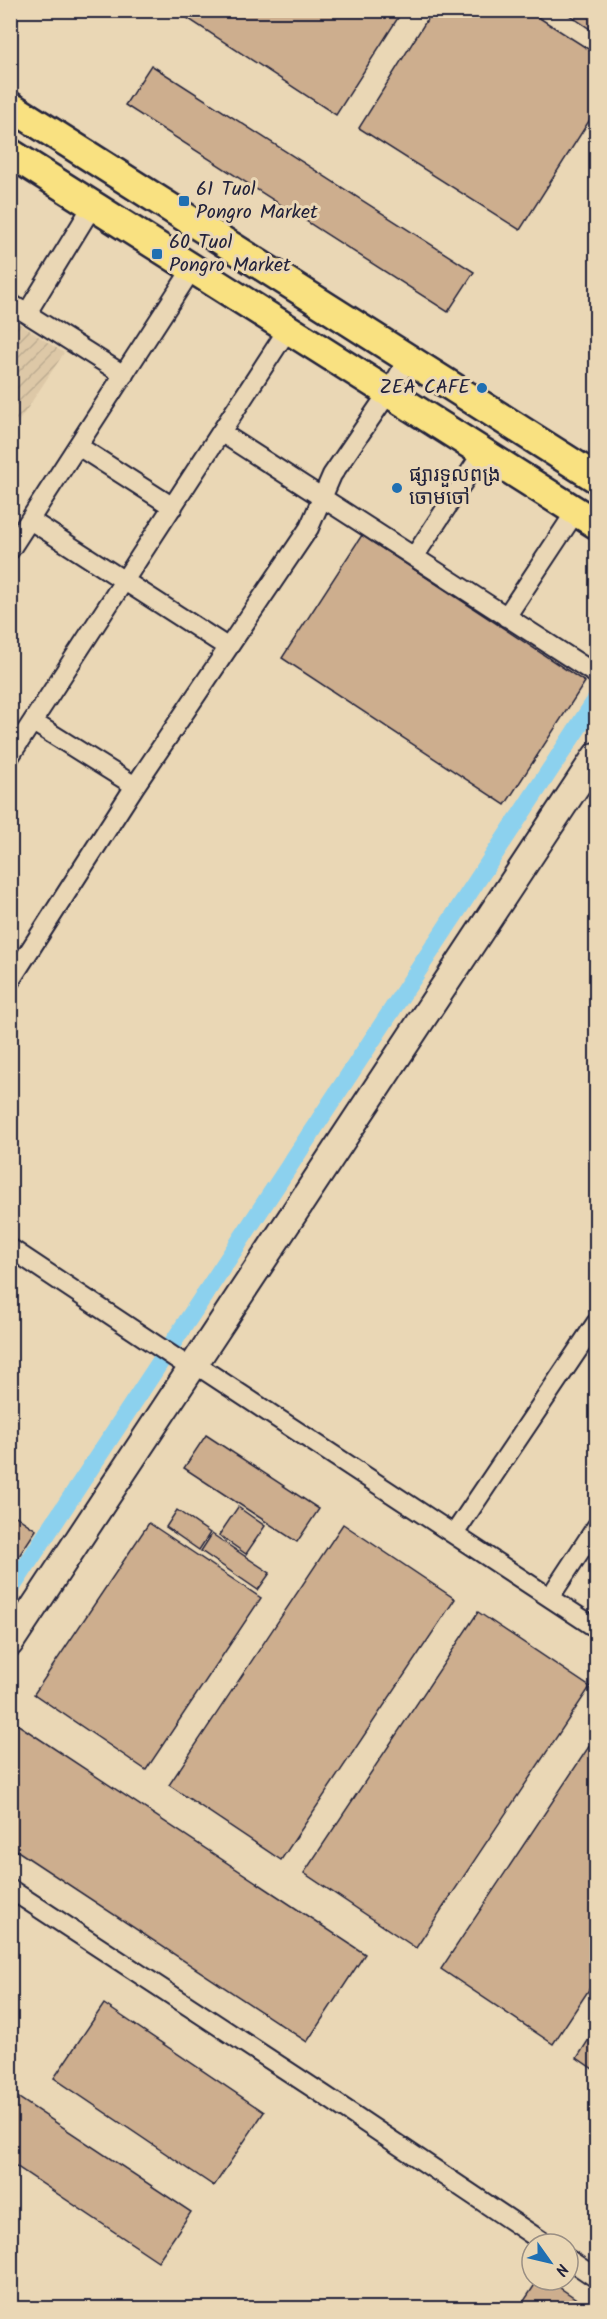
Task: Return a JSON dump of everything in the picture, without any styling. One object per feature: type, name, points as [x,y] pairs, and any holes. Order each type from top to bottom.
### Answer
[{"type":"main road","points":[[10,106],[597,478]]},
{"type":"main road","points":[[10,153],[586,518]]},
{"type":"street","points":[[27,313],[93,205]]},
{"type":"street","points":[[10,550],[192,269]]},
{"type":"street","points":[[10,303],[124,375]]},
{"type":"street","points":[[10,756],[288,329]]},
{"type":"street","points":[[10,981],[135,786],[309,528],[332,475],[388,393],[408,359]]},
{"type":"street","points":[[222,433],[594,673]]},
{"type":"street","points":[[78,446],[173,507]]},
{"type":"street","points":[[414,557],[483,452]]},
{"type":"street","points":[[506,617],[586,518]]},
{"type":"street","points":[[30,520],[227,647]]},
{"type":"street","points":[[33,722],[135,786]]},
{"type":"street","points":[[10,1643],[183,1362],[597,756]]},
{"type":"street","points":[[10,1248],[597,1628]]},
{"type":"street","points":[[454,1534],[597,1323]]},
{"type":"street","points":[[550,1597],[597,1527]]},
{"type":"street","points":[[10,1889],[528,2232]]},
{"type":"street","points":[[580,2267],[597,2278]]},
{"type":"shaded area","points":[[11,318],[64,353],[11,433]]},
{"type":"building","points":[[175,10],[403,10],[336,115]]},
{"type":"building","points":[[433,10],[527,10],[596,54],[596,110],[520,230],[359,128]]},
{"type":"building","points":[[562,10],[596,10],[596,33]]},
{"type":"building","points":[[151,65],[474,272],[448,312],[125,105]]},
{"type":"building","points":[[362,535],[585,682],[505,805],[282,658]]},
{"type":"building","points":[[206,1435],[319,1509],[297,1542],[184,1468]]},
{"type":"building","points":[[238,1507],[265,1526],[246,1554],[219,1535]]},
{"type":"building","points":[[177,1510],[210,1533],[199,1550],[166,1527]]},
{"type":"building","points":[[10,1512],[36,1530],[15,1562],[10,1559]]},
{"type":"building","points":[[149,1523],[261,1598],[146,1770],[34,1694]]},
{"type":"building","points":[[343,1524],[455,1599],[281,1860],[169,1785]]},
{"type":"building","points":[[212,1534],[270,1573],[258,1590],[201,1551]]},
{"type":"building","points":[[478,1612],[590,1687],[416,1948],[304,1873]]},
{"type":"building","points":[[17,1724],[365,1954],[307,2042],[10,1846],[10,1733]]},
{"type":"building","points":[[596,1736],[596,1979],[553,2044],[441,1969]]},
{"type":"building","points":[[104,2004],[264,2112],[214,2186],[54,2078]]},
{"type":"building","points":[[596,2028],[596,2071],[577,2058]]},
{"type":"building","points":[[10,2092],[191,2212],[158,2261],[10,2162]]},
{"type":"building","points":[[530,2292],[566,2292],[590,2308],[529,2308],[522,2304]]},
{"type":"waterway","points":[[10,1590],[596,700]]},
{"type":"place","name":"61 Tuol Pongro Market","points":[[184,201]]},
{"type":"place","name":"60 Tuol Pongro Market","points":[[157,254]]},
{"type":"place","name":"ZEA CAFE","points":[[482,388]]},
{"type":"place","name":"ផ្សារទួលពង្រ ចោមចៅ","points":[[397,488]]}]
